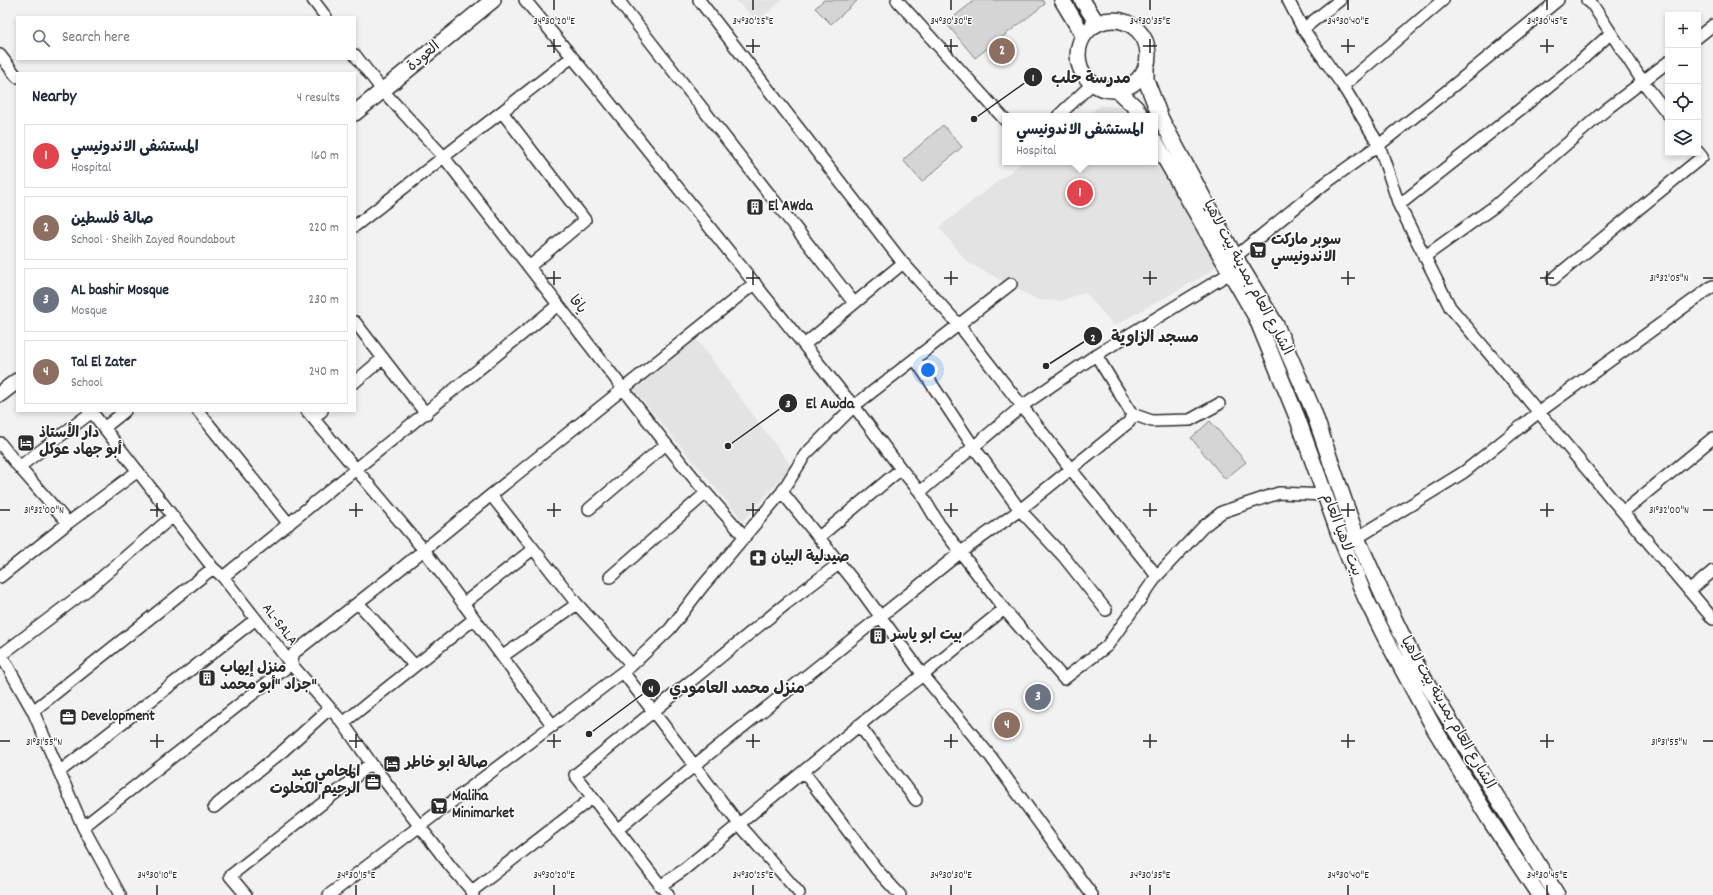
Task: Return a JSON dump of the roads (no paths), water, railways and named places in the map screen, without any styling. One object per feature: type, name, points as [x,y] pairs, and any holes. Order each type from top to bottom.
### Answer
[{"type":"main road","name":"العودة","points":[[356,112],[493,0]]},
{"type":"main road","points":[[1062,0],[1083,35]]},
{"type":"main road","points":[[1082,0],[1097,23]]},
{"type":"main road","points":[[1108,20],[1119,20],[1134,27],[1142,35],[1147,47],[1146,66],[1140,77],[1127,87],[1117,90],[1106,90],[1092,84],[1083,74],[1078,61],[1078,48],[1083,35],[1097,23],[1108,20]]},
{"type":"main road","name":"الشارع العام بمدينة بيت لاهيا","points":[[1146,66],[1146,80],[1161,119],[1235,257],[1276,325],[1313,410],[1357,538],[1420,672],[1557,895]]},
{"type":"main road","points":[[1117,90],[1136,108],[1139,113]]},
{"type":"main road","name":"بيت لاهيا العام","points":[[1158,146],[1256,317],[1297,417],[1339,534],[1363,592],[1385,637],[1434,728],[1539,895]]},
{"type":"main road","points":[[0,394],[16,382]]},
{"type":"street","points":[[313,0],[325,16]]},
{"type":"street","points":[[525,0],[854,406],[920,492],[939,524],[1004,609],[1064,679],[1107,646],[1157,576],[1203,527],[1222,512],[1279,493],[1325,495]]},
{"type":"street","points":[[699,0],[903,263],[959,324],[1070,468],[1157,576]]},
{"type":"street","points":[[897,0],[1002,117]]},
{"type":"street","points":[[1288,0],[1303,29],[1343,86],[1379,145],[1399,205],[1450,307],[1713,619]]},
{"type":"street","points":[[1303,29],[1340,0]]},
{"type":"street","points":[[1343,86],[1443,0]]},
{"type":"street","points":[[1235,257],[1323,185],[1379,145],[1558,0]]},
{"type":"street","points":[[1587,0],[1592,4],[1643,82],[1665,110]]},
{"type":"street","points":[[623,2],[854,303]]},
{"type":"street","points":[[1701,35],[1713,25]]},
{"type":"street","points":[[1399,205],[1575,66],[1611,33]]},
{"type":"street","points":[[0,55],[16,76]]},
{"type":"street","name":"يافا","points":[[356,56],[383,91],[443,156],[666,444],[706,493],[745,537]]},
{"type":"street","points":[[356,225],[572,57]]},
{"type":"street","points":[[1424,257],[1495,206],[1608,108],[1665,64]]},
{"type":"street","points":[[1061,113],[1092,84]]},
{"type":"street","points":[[502,112],[585,220],[529,267]]},
{"type":"street","points":[[1552,279],[1702,157],[1701,156]]},
{"type":"street","points":[[804,344],[903,263]]},
{"type":"street","points":[[920,492],[1022,406],[1096,355],[1230,273]]},
{"type":"street","points":[[83,827],[291,664],[294,653],[755,283]]},
{"type":"street","points":[[329,895],[632,665],[670,629],[702,587],[782,492],[805,454],[854,406],[1011,284]]},
{"type":"street","points":[[1357,538],[1464,472],[1539,412],[1713,286]]},
{"type":"street","points":[[223,577],[426,414],[558,305]]},
{"type":"street","points":[[356,323],[426,414]]},
{"type":"street","points":[[1096,355],[1132,414],[1152,421],[1190,420],[1219,404]]},
{"type":"street","points":[[356,381],[383,358]]},
{"type":"street","points":[[916,359],[973,446],[1020,510],[1064,557],[1106,610]]},
{"type":"street","points":[[19,467],[91,412]]},
{"type":"street","name":"AL-SALA","points":[[91,412],[213,568],[223,577],[291,664],[329,709],[343,723],[371,763],[472,893]]},
{"type":"street","points":[[104,428],[124,412]]},
{"type":"street","points":[[199,412],[289,524]]},
{"type":"street","points":[[314,413],[356,470],[424,550],[553,726]]},
{"type":"street","points":[[617,830],[694,765],[961,552],[1020,510],[1070,468],[1129,422],[1132,414]]},
{"type":"street","points":[[1623,512],[1713,438]]},
{"type":"street","points":[[0,443],[68,523]]},
{"type":"street","points":[[589,509],[666,444]]},
{"type":"street","points":[[819,537],[901,469]]},
{"type":"street","points":[[0,577],[68,523],[138,471]]},
{"type":"street","points":[[782,492],[840,563],[923,675],[991,757],[1091,894]]},
{"type":"street","points":[[610,577],[706,493]]},
{"type":"street","points":[[491,495],[577,604],[632,665]]},
{"type":"street","points":[[120,895],[83,827],[33,711],[1,654],[87,590],[172,516]]},
{"type":"street","points":[[463,604],[533,549]]},
{"type":"street","points":[[840,563],[787,603],[575,775],[664,891],[739,824],[804,772],[859,725],[1004,609]]},
{"type":"street","points":[[33,711],[213,568]]},
{"type":"street","points":[[1689,591],[1713,571]]},
{"type":"street","points":[[358,603],[415,666]]},
{"type":"street","points":[[503,656],[577,604]]},
{"type":"street","points":[[59,772],[256,619]]},
{"type":"street","points":[[343,723],[474,619]]},
{"type":"street","points":[[623,672],[739,824],[799,893]]},
{"type":"street","points":[[214,807],[284,750],[329,709]]},
{"type":"street","points":[[859,725],[916,800]]},
{"type":"street","points":[[246,895],[230,876],[347,784],[371,763]]},
{"type":"street","points":[[804,772],[877,870],[900,895]]},
{"type":"street","points":[[472,893],[592,798]]},
{"type":"place","name":"صالة فلسطين","points":[[1002,51]]},
{"type":"place","name":"مدرسة حلب","points":[[974,119]]},
{"type":"place","name":"المستشفى الاندونيسي","points":[[1080,193]]},
{"type":"place","name":"El AWda","points":[[755,207]]},
{"type":"place","name":"سوبر ماركت الاندونيسي","points":[[1258,250]]},
{"type":"place","name":"مسجد الزاوية","points":[[1046,366]]},
{"type":"place","name":"دار الأستاذ أبو جهاد عوكل","points":[[26,443]]},
{"type":"place","name":"El Awda","points":[[728,446]]},
{"type":"place","name":"صيدلية البيان","points":[[758,558]]},
{"type":"place","name":"بيت ابو ياسر","points":[[878,636]]},
{"type":"place","name":"منزل إيهاب جراد \"أبو محمد\"","points":[[207,678]]},
{"type":"place","name":"AL bashir Mosque","points":[[1038,697]]},
{"type":"place","name":"Development","points":[[68,717]]},
{"type":"place","name":"Tal El Zater","points":[[1007,725]]},
{"type":"place","name":"منزل محمد العامودي","points":[[589,734]]},
{"type":"place","name":"صالة ابو خاطر","points":[[392,764]]},
{"type":"place","name":"المحامي عبد الرحيم الكحلوت","points":[[373,782]]},
{"type":"place","name":"Maliha Minimarket","points":[[439,806]]}]
